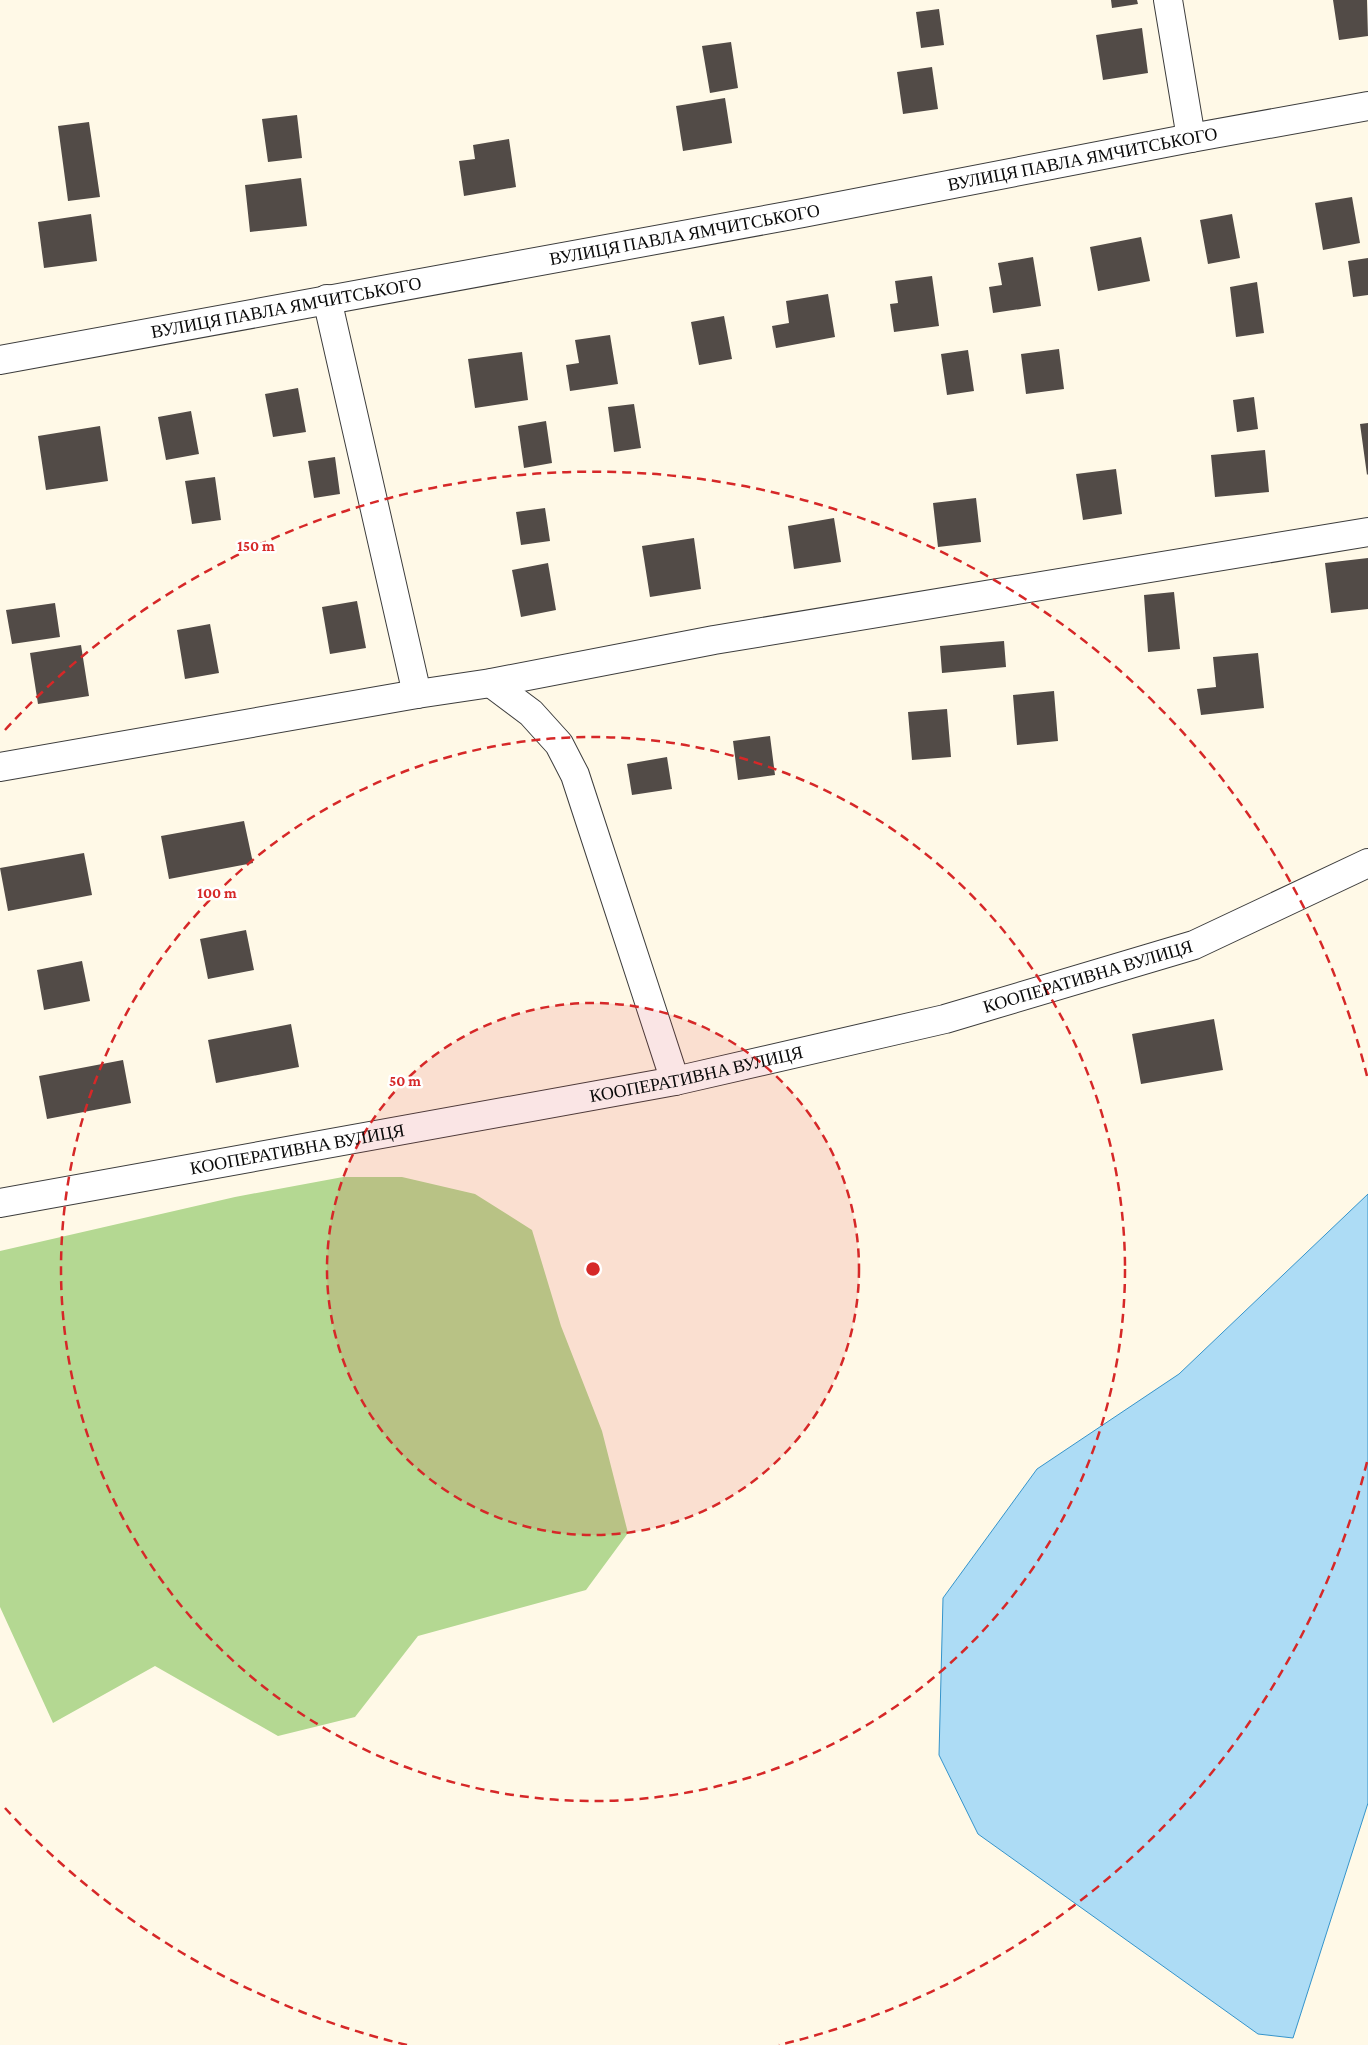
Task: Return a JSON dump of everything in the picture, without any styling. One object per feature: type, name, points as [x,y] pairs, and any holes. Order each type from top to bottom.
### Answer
[{"type":"street","points":[[1168,0],[1192,138]]},
{"type":"street","name":"ВУЛИЦЯ ПАВЛА ЯМЧИТСЬКОГО","points":[[0,360],[1368,106]]},
{"type":"street","points":[[327,299],[417,694]]},
{"type":"street","points":[[0,767],[417,694],[491,684],[714,640],[1368,532]]},
{"type":"street","points":[[491,684],[536,719],[559,744],[575,775],[675,1082]]},
{"type":"street","name":"КООПЕРАТИВНА ВУЛИЦЯ","points":[[0,1203],[675,1082],[945,1019],[1194,945],[1368,863]]},
{"type":"green space","points":[[343,1177],[402,1177],[475,1194],[532,1230],[561,1326],[602,1431],[628,1533],[586,1590],[418,1636],[355,1717],[278,1736],[155,1666],[53,1723],[0,1607],[0,1251],[235,1197]]},
{"type":"water","points":[[1368,1194],[1368,1803],[1293,2038],[1258,2034],[978,1834],[939,1755],[943,1598],[1037,1469],[1179,1374]]},
{"type":"building","points":[[1111,0],[1137,0],[1138,4],[1112,8]]},
{"type":"building","points":[[1333,0],[1367,0],[1368,36],[1339,40]]},
{"type":"building","points":[[939,9],[944,45],[921,48],[916,12]]},
{"type":"building","points":[[1142,28],[1148,73],[1103,80],[1096,35]]},
{"type":"building","points":[[731,42],[738,88],[710,93],[702,46]]},
{"type":"building","points":[[932,67],[938,109],[903,114],[897,72]]},
{"type":"building","points":[[725,98],[732,143],[683,151],[676,106]]},
{"type":"building","points":[[297,115],[302,158],[268,162],[262,119]]},
{"type":"building","points":[[89,122],[100,197],[68,201],[58,126]]},
{"type":"building","points":[[509,139],[516,187],[464,196],[459,161],[475,159],[473,145]]},
{"type":"building","points":[[301,178],[307,226],[250,232],[245,185]]},
{"type":"building","points":[[1352,197],[1360,243],[1323,250],[1315,203]]},
{"type":"building","points":[[91,214],[97,261],[44,268],[38,222]]},
{"type":"building","points":[[1232,214],[1240,258],[1208,264],[1200,220]]},
{"type":"building","points":[[1141,237],[1150,281],[1098,291],[1090,247]]},
{"type":"building","points":[[1033,257],[1041,306],[993,313],[989,287],[1002,285],[998,263]]},
{"type":"building","points":[[1368,258],[1368,295],[1353,297],[1348,261]]},
{"type":"building","points":[[932,276],[939,326],[894,332],[890,304],[898,303],[895,281]]},
{"type":"building","points":[[1257,282],[1264,333],[1236,337],[1230,287]]},
{"type":"building","points":[[828,294],[835,337],[776,348],[772,326],[789,323],[786,301]]},
{"type":"building","points":[[724,316],[732,359],[699,365],[691,322]]},
{"type":"building","points":[[610,335],[618,384],[570,391],[566,365],[579,363],[575,340]]},
{"type":"building","points":[[1059,349],[1064,389],[1026,394],[1021,354]]},
{"type":"building","points":[[968,350],[974,391],[947,395],[941,354]]},
{"type":"building","points":[[522,352],[528,400],[475,408],[468,359]]},
{"type":"building","points":[[298,388],[306,432],[273,437],[265,394]]},
{"type":"building","points":[[1254,397],[1258,429],[1237,432],[1233,400]]},
{"type":"building","points":[[634,404],[641,448],[614,452],[608,407]]},
{"type":"building","points":[[191,411],[199,454],[166,460],[158,417]]},
{"type":"building","points":[[546,421],[552,463],[524,468],[518,426]]},
{"type":"building","points":[[1368,423],[1368,474],[1367,475],[1360,424]]},
{"type":"building","points":[[100,426],[108,481],[46,490],[38,436]]},
{"type":"building","points":[[1265,450],[1269,492],[1215,497],[1211,455]]},
{"type":"building","points":[[335,457],[340,494],[314,498],[308,461]]},
{"type":"building","points":[[1116,469],[1122,514],[1083,520],[1076,474]]},
{"type":"building","points":[[215,477],[221,520],[192,524],[185,481]]},
{"type":"building","points":[[976,498],[981,542],[938,547],[933,503]]},
{"type":"building","points":[[545,508],[550,541],[521,545],[516,512]]},
{"type":"building","points":[[834,518],[841,562],[794,569],[788,526]]},
{"type":"building","points":[[694,538],[701,589],[650,597],[642,546]]},
{"type":"building","points":[[1368,558],[1368,609],[1331,613],[1325,563]]},
{"type":"building","points":[[548,563],[556,610],[521,617],[512,570]]},
{"type":"building","points":[[1174,592],[1180,649],[1148,652],[1144,595]]},
{"type":"building","points":[[357,601],[366,648],[330,654],[322,607]]},
{"type":"building","points":[[55,603],[60,637],[12,644],[6,610]]},
{"type":"building","points":[[210,624],[219,673],[185,679],[177,630]]},
{"type":"building","points":[[1004,641],[1006,667],[942,673],[940,646]]},
{"type":"building","points":[[81,645],[89,696],[38,704],[30,653]]},
{"type":"building","points":[[1258,653],[1264,708],[1201,715],[1197,689],[1216,687],[1213,657]]},
{"type":"building","points":[[1054,691],[1058,741],[1017,745],[1013,695]]},
{"type":"building","points":[[947,709],[951,757],[912,760],[908,712]]},
{"type":"building","points":[[770,736],[775,775],[738,780],[733,741]]},
{"type":"building","points":[[667,757],[672,789],[632,795],[627,764]]},
{"type":"building","points":[[244,821],[253,863],[169,879],[161,836]]},
{"type":"building","points":[[84,853],[92,895],[8,911],[0,868]]},
{"type":"building","points":[[246,930],[254,970],[208,979],[200,939]]},
{"type":"building","points":[[82,961],[90,1001],[44,1010],[37,970]]},
{"type":"building","points":[[1214,1019],[1223,1070],[1141,1084],[1132,1034]]},
{"type":"building","points":[[291,1024],[299,1067],[216,1083],[208,1040]]},
{"type":"building","points":[[123,1060],[131,1103],[47,1119],[39,1076]]}]
